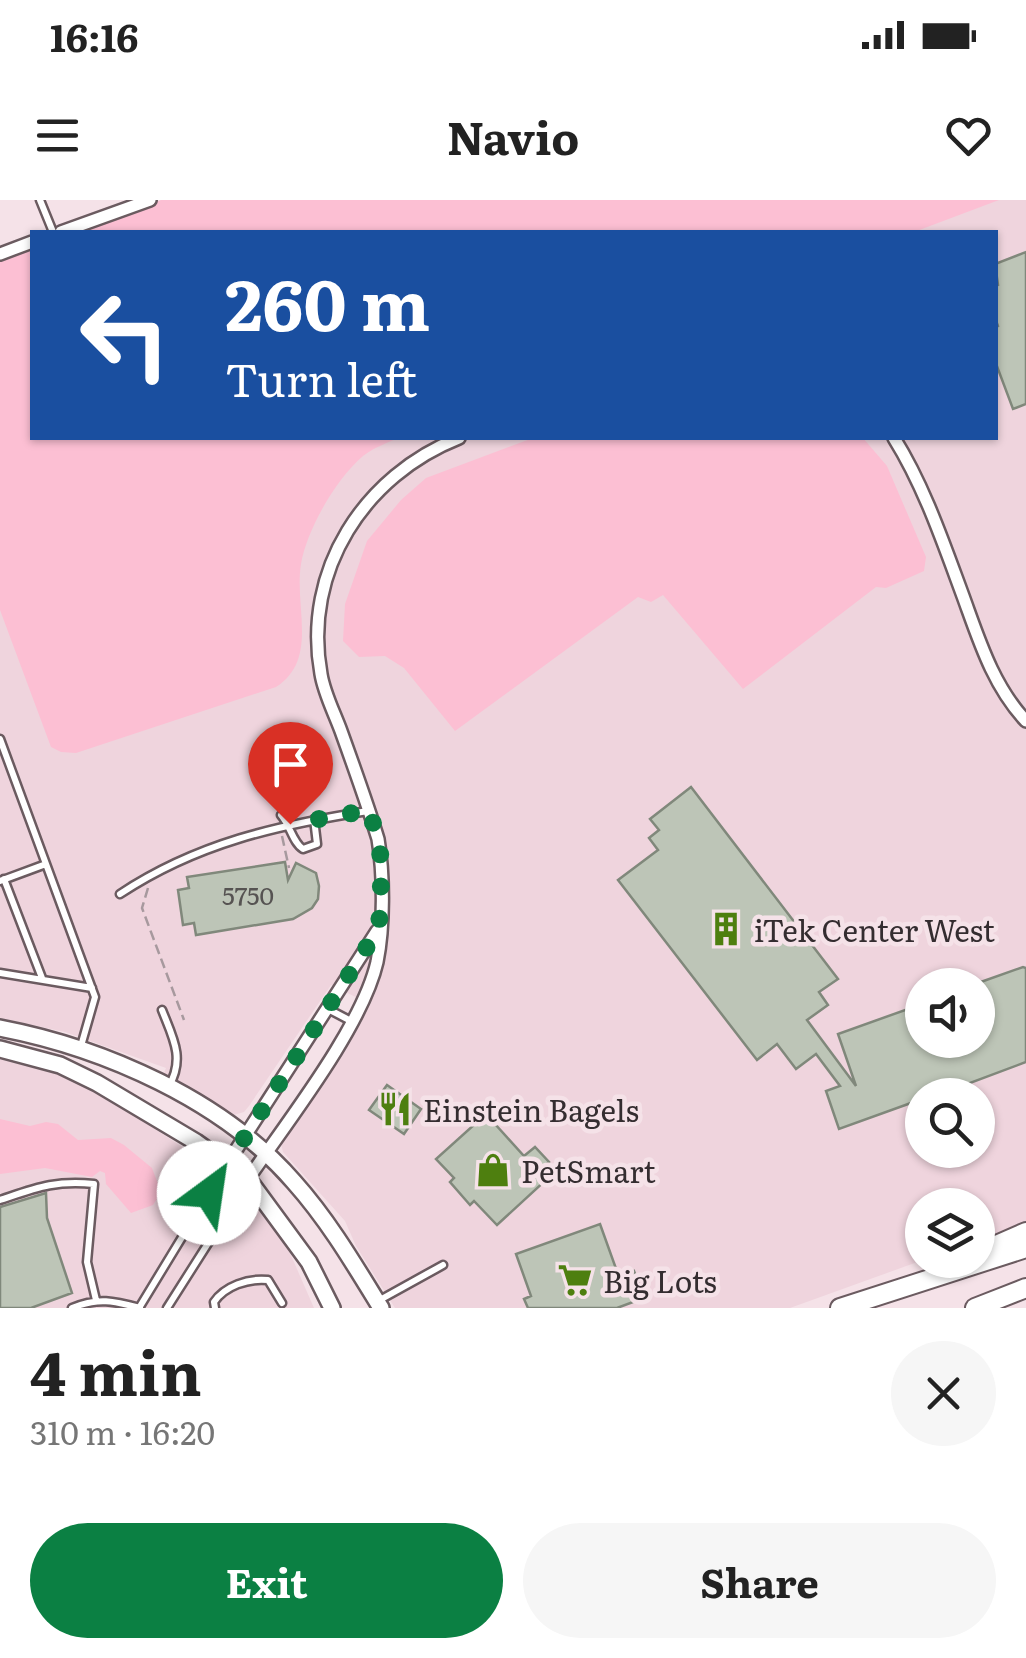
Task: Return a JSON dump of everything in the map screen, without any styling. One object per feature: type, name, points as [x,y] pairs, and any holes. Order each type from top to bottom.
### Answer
[{"type":"main road","points":[[995,1245],[1026,1232]]},
{"type":"main road","points":[[840,1308],[1026,1248]]},
{"type":"main road","points":[[892,1290],[919,1278]]},
{"type":"main road","points":[[975,1308],[1026,1288]]},
{"type":"street","points":[[65,230],[128,204],[150,200]]},
{"type":"street","points":[[0,254],[30,243]]},
{"type":"street","points":[[248,1179],[351,1021],[377,960],[382,862],[370,810],[321,678],[317,649],[318,612],[329,566],[348,525],[379,487],[410,462],[455,440]]},
{"type":"street","points":[[895,440],[921,488],[986,657],[1010,705],[1026,721]]},
{"type":"street","points":[[227,1164],[379,928]]},
{"type":"street","points":[[0,1028],[81,1048],[168,1088],[243,1136],[266,1153],[319,1212],[379,1305]]},
{"type":"street","points":[[0,1049],[60,1065],[98,1083],[180,1131],[248,1179],[309,1262],[332,1308]]},
{"type":"lane","points":[[40,200],[51,230]]},
{"type":"lane","points":[[0,739],[93,988],[94,1004],[81,1048]]},
{"type":"lane","points":[[120,894],[198,853],[256,831],[370,810]]},
{"type":"lane","points":[[281,816],[290,824],[298,846],[304,849],[317,844],[314,820]]},
{"type":"lane","points":[[42,978],[2,880],[46,864]]},
{"type":"lane","points":[[0,963],[2,973],[93,988]]},
{"type":"lane","points":[[162,1010],[176,1043],[179,1064],[168,1088]]},
{"type":"lane","points":[[328,1010],[351,1021]]},
{"type":"lane","points":[[72,1308],[96,1300],[140,1308],[227,1164]]},
{"type":"lane","points":[[167,1308],[248,1179]]},
{"type":"lane","points":[[0,1200],[38,1186],[62,1182],[94,1184],[87,1262],[96,1300]]},
{"type":"lane","points":[[379,1305],[442,1265]]},
{"type":"lane","points":[[215,1308],[214,1302],[222,1291],[255,1279],[268,1280],[282,1303]]},
{"type":"path","points":[[272,835],[282,834],[288,868]]},
{"type":"path","points":[[142,902],[150,884]]},
{"type":"path","points":[[133,897],[142,902],[184,1020]]},
{"type":"shaded area","points":[[161,200],[999,200],[919,230],[78,230]]},
{"type":"shaded area","points":[[162,200],[1026,200],[1026,1222],[995,1234],[995,1188],[905,1188],[905,1266],[790,1308],[395,1308],[345,1221],[283,1152],[281,1144],[368,1003],[331,985],[249,1106],[230,1116],[163,1075],[166,1068],[65,1032],[0,1018],[0,259],[30,440],[998,440],[998,230],[79,230]]},
{"type":"shaded area","points":[[30,248],[30,440],[394,440],[363,456],[353,466],[316,521],[301,564],[301,647],[289,675],[276,687],[76,753],[51,747],[0,610],[0,259]]},
{"type":"shaded area","points":[[528,440],[865,440],[887,466],[926,557],[924,571],[886,588],[876,587],[743,689],[663,595],[651,602],[638,597],[455,731],[404,668],[385,656],[359,657],[343,641],[345,604],[367,541],[401,500],[426,478]]},
{"type":"shaded area","points":[[0,1059],[57,1074],[107,1098],[201,1159],[264,1213],[290,1253],[314,1308],[0,1308]]},
{"type":"shaded area","points":[[0,1119],[30,1126],[58,1124],[78,1140],[111,1138],[152,1168],[161,1192],[153,1205],[131,1213],[100,1171],[92,1177],[45,1168],[0,1174]]},
{"type":"building","points":[[1026,252],[1026,404],[1013,409],[998,369],[998,263]]},
{"type":"building","name":"iTek Center West","points":[[691,787],[838,979],[819,992],[828,1005],[807,1020],[856,1086],[838,1034],[905,1010],[905,1058],[995,1058],[995,977],[1023,967],[1026,1062],[983,1078],[905,1078],[905,1105],[839,1129],[826,1091],[840,1086],[816,1054],[796,1069],[777,1044],[757,1060],[618,880],[658,850],[649,838],[659,830],[650,819]]},
{"type":"building","points":[[285,862],[288,880],[296,863],[316,873],[318,899],[312,908],[293,919],[196,935],[194,923],[183,925],[178,890],[189,888],[187,877]]},
{"type":"building","points":[[387,1085],[421,1109],[404,1134],[369,1110]]},
{"type":"building","points":[[486,1114],[524,1156],[535,1147],[549,1162],[539,1172],[546,1180],[497,1225],[474,1201],[470,1205],[450,1182],[454,1178],[436,1159]]},
{"type":"building","points":[[46,1193],[47,1218],[72,1293],[31,1308],[0,1308],[0,1207]]},
{"type":"building","points":[[600,1224],[619,1277],[634,1271],[644,1298],[617,1308],[528,1308],[524,1299],[531,1296],[516,1254]]},
{"type":"place","name":"iTek Center West","points":[[726,929]]},
{"type":"place","name":"Einstein Bagels","points":[[395,1109]]},
{"type":"place","name":"PetSmart","points":[[493,1170]]},
{"type":"place","name":"Big Lots","points":[[575,1280]]},
{"type":"route","points":[[209,1193],[379,928],[382,862],[370,810],[290,824]]}]
